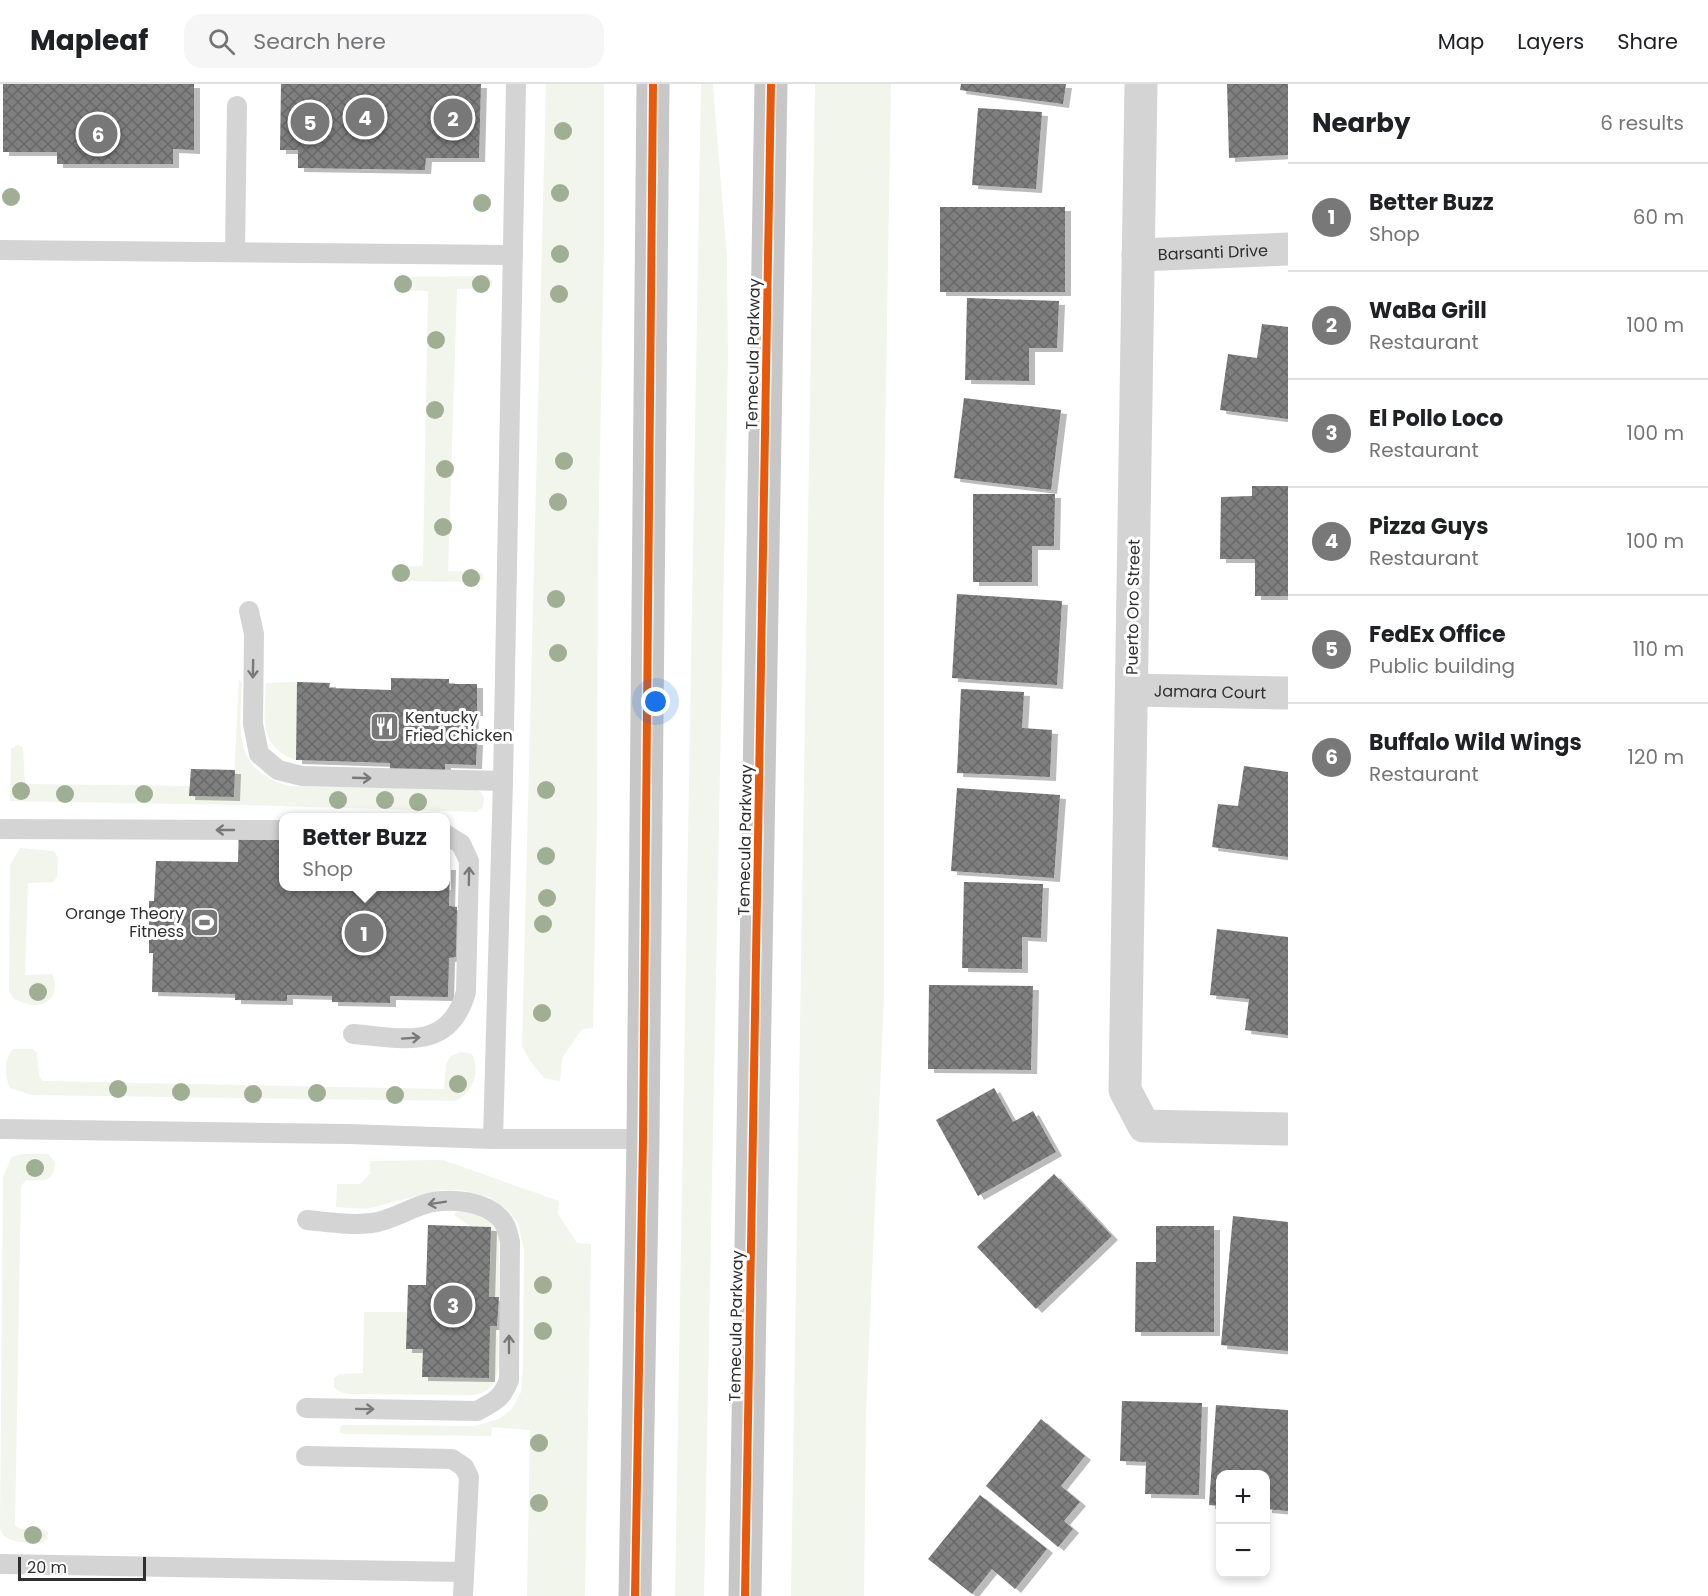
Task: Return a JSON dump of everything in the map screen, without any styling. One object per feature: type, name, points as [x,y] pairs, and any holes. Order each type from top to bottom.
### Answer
[{"type":"main road","points":[[635,1596],[643,1139],[652,84]]},
{"type":"main road","name":"Temecula Parkway","points":[[745,1596],[771,84]]},
{"type":"street","name":"Puerto Oro Street","points":[[1141,84],[1125,1090],[1144,1126],[1288,1129]]},
{"type":"street","name":"Barsanti Drive","points":[[1138,255],[1288,249]]},
{"type":"street","name":"Jamara Court","points":[[1132,690],[1288,693]]},
{"type":"lane","points":[[493,1139],[503,781],[516,84]]},
{"type":"lane","points":[[235,252],[237,106]]},
{"type":"lane","points":[[0,250],[513,255]]},
{"type":"lane","points":[[249,611],[254,634],[253,724],[259,754],[278,770],[302,776],[503,781]]},
{"type":"lane","points":[[0,829],[279,830]]},
{"type":"lane","points":[[353,1034],[409,1039],[429,1036],[451,1024],[461,1009],[466,992],[469,861],[461,844],[450,837]]},
{"type":"lane","points":[[0,1129],[348,1134],[493,1139],[643,1139]]},
{"type":"lane","points":[[306,1408],[477,1411],[503,1395],[509,1380],[510,1253],[507,1229],[499,1217],[484,1208],[465,1202],[432,1203],[392,1218],[370,1223],[307,1220]]},
{"type":"lane","points":[[306,1456],[452,1459],[464,1467],[468,1477],[463,1596]]},
{"type":"lane","points":[[0,1564],[464,1572]]},
{"type":"shaded area","points":[[546,84],[604,84],[604,243],[593,1028],[582,1029],[562,1058],[560,1081],[544,1078],[522,1046]]},
{"type":"shaded area","points":[[701,84],[713,84],[727,258],[728,357],[704,1596],[675,1596]]},
{"type":"shaded area","points":[[815,84],[891,84],[884,504],[884,997],[866,1413],[864,1596],[791,1596]]},
{"type":"shaded area","points":[[488,276],[492,281],[491,287],[457,289],[448,571],[479,572],[483,574],[483,579],[477,582],[394,581],[390,572],[395,567],[423,566],[428,291],[397,290],[396,282],[402,277]]},
{"type":"shaded area","points":[[239,679],[242,683],[240,717],[243,746],[257,770],[271,779],[289,786],[474,789],[481,792],[484,798],[483,807],[477,812],[10,801],[11,749],[18,745],[23,747],[25,784],[190,786],[190,796],[233,797]]},
{"type":"shaded area","points":[[297,682],[296,760],[283,754],[269,738],[266,729],[265,707],[266,683]]},
{"type":"shaded area","points":[[20,848],[53,851],[58,857],[57,877],[53,882],[28,883],[25,975],[52,974],[55,986],[53,996],[40,1005],[14,999],[9,991],[10,865]]},
{"type":"shaded area","points":[[13,1049],[33,1049],[37,1053],[39,1076],[43,1081],[444,1089],[446,1064],[451,1056],[461,1052],[472,1054],[476,1068],[471,1087],[456,1101],[32,1095],[10,1088],[6,1067]]},
{"type":"shaded area","points":[[23,1154],[48,1154],[55,1162],[50,1177],[42,1180],[26,1180],[21,1186],[15,1526],[48,1532],[47,1539],[42,1543],[12,1540],[7,1538],[0,1529],[3,1177],[12,1157]]},
{"type":"shaded area","points":[[443,1160],[559,1201],[558,1214],[577,1243],[591,1244],[585,1596],[527,1596],[530,1430],[492,1427],[491,1436],[345,1434],[340,1432],[342,1425],[475,1426],[499,1419],[512,1409],[521,1392],[524,1250],[518,1223],[508,1210],[489,1197],[462,1190],[441,1190],[366,1209],[336,1207],[337,1184],[360,1184],[370,1174],[370,1161]]},
{"type":"shaded area","points":[[457,1211],[483,1218],[496,1231],[499,1238],[499,1297],[489,1297],[491,1227],[470,1226],[454,1215]]},
{"type":"shaded area","points":[[364,1312],[407,1312],[406,1349],[423,1349],[423,1377],[489,1378],[490,1326],[497,1326],[499,1358],[496,1378],[492,1386],[485,1392],[474,1395],[348,1394],[340,1392],[334,1387],[334,1378],[340,1374],[363,1373]]},
{"type":"building","points":[[3,84],[194,84],[194,150],[173,149],[173,164],[57,164],[57,152],[3,152]]},
{"type":"building","points":[[281,84],[481,84],[479,158],[426,158],[425,170],[298,168],[298,150],[280,150]]},
{"type":"building","points":[[961,84],[1066,84],[1063,104],[960,90]]},
{"type":"building","points":[[1227,84],[1288,84],[1288,155],[1229,158]]},
{"type":"building","points":[[978,108],[1042,112],[1036,189],[972,185]]},
{"type":"building","points":[[940,207],[1065,207],[1065,292],[940,292]]},
{"type":"building","points":[[967,298],[1059,301],[1057,348],[1029,348],[1029,381],[965,380]]},
{"type":"building","points":[[1262,324],[1288,327],[1288,419],[1220,410],[1228,354],[1257,358]]},
{"type":"building","points":[[964,398],[1061,410],[1051,490],[954,478]]},
{"type":"building","points":[[1252,486],[1288,486],[1288,596],[1255,596],[1255,559],[1220,559],[1221,497],[1252,496]]},
{"type":"building","points":[[973,494],[1055,494],[1054,546],[1032,546],[1032,582],[973,582]]},
{"type":"building","points":[[957,594],[1062,601],[1057,685],[952,678]]},
{"type":"building","name":"Kentucky Fried Chicken","points":[[391,678],[449,679],[449,684],[477,684],[477,712],[473,712],[472,741],[477,741],[476,765],[445,764],[445,772],[390,771],[390,763],[296,760],[297,682],[330,683],[329,688],[391,690]]},
{"type":"building","points":[[961,689],[1024,692],[1022,728],[1052,730],[1050,777],[957,773]]},
{"type":"building","points":[[1244,766],[1288,772],[1288,857],[1212,847],[1218,804],[1238,806]]},
{"type":"building","points":[[191,769],[235,770],[234,797],[189,796]]},
{"type":"building","points":[[957,788],[1060,795],[1054,878],[951,871]]},
{"type":"building","points":[[239,825],[279,826],[279,891],[449,891],[449,906],[457,907],[456,957],[449,958],[448,997],[390,996],[390,1003],[332,1002],[332,996],[287,995],[287,1001],[235,1000],[235,994],[152,992],[153,953],[149,953],[149,901],[154,901],[156,861],[238,862]]},
{"type":"building","points":[[964,882],[1043,884],[1041,938],[1022,937],[1022,969],[962,968]]},
{"type":"building","points":[[1217,929],[1288,937],[1288,1035],[1245,1030],[1249,999],[1210,995]]},
{"type":"building","points":[[929,985],[1033,986],[1031,1070],[928,1069]]},
{"type":"building","points":[[994,1088],[1013,1122],[1033,1111],[1056,1152],[978,1196],[936,1120]]},
{"type":"building","points":[[1054,1174],[1112,1236],[1036,1309],[977,1247]]},
{"type":"building","points":[[1233,1216],[1288,1222],[1288,1351],[1221,1345]]},
{"type":"building","points":[[428,1225],[491,1227],[489,1297],[499,1297],[497,1326],[490,1326],[489,1378],[422,1377],[423,1349],[406,1349],[408,1285],[426,1285]]},
{"type":"building","points":[[1156,1226],[1214,1226],[1214,1332],[1135,1332],[1136,1262],[1156,1262]]},
{"type":"building","points":[[1122,1401],[1202,1403],[1199,1495],[1145,1494],[1146,1462],[1120,1461]]},
{"type":"building","points":[[1216,1405],[1288,1410],[1288,1511],[1270,1509],[1270,1470],[1216,1470],[1216,1506],[1209,1505]]},
{"type":"building","points":[[1041,1419],[1085,1456],[1061,1486],[1080,1502],[1064,1521],[1073,1529],[1058,1547],[986,1486]]},
{"type":"building","points":[[980,1495],[1047,1549],[1015,1589],[992,1569],[972,1594],[928,1559]]},
{"type":"cycle path","points":[[635,1596],[643,1139],[653,84]]},
{"type":"cycle path","points":[[745,1596],[771,84]]},
{"type":"place","name":"Pizza Guys","points":[[365,117]]},
{"type":"place","name":"WaBa Grill","points":[[453,118]]},
{"type":"place","name":"FedEx Office","points":[[310,122]]},
{"type":"place","name":"Buffalo Wild Wings","points":[[98,134]]},
{"type":"place","name":"Kentucky Fried Chicken","points":[[384,726]]},
{"type":"place","name":"Orange Theory Fitness","points":[[205,922]]},
{"type":"place","name":"Better Buzz","points":[[364,933]]},
{"type":"place","name":"El Pollo Loco","points":[[453,1305]]}]
